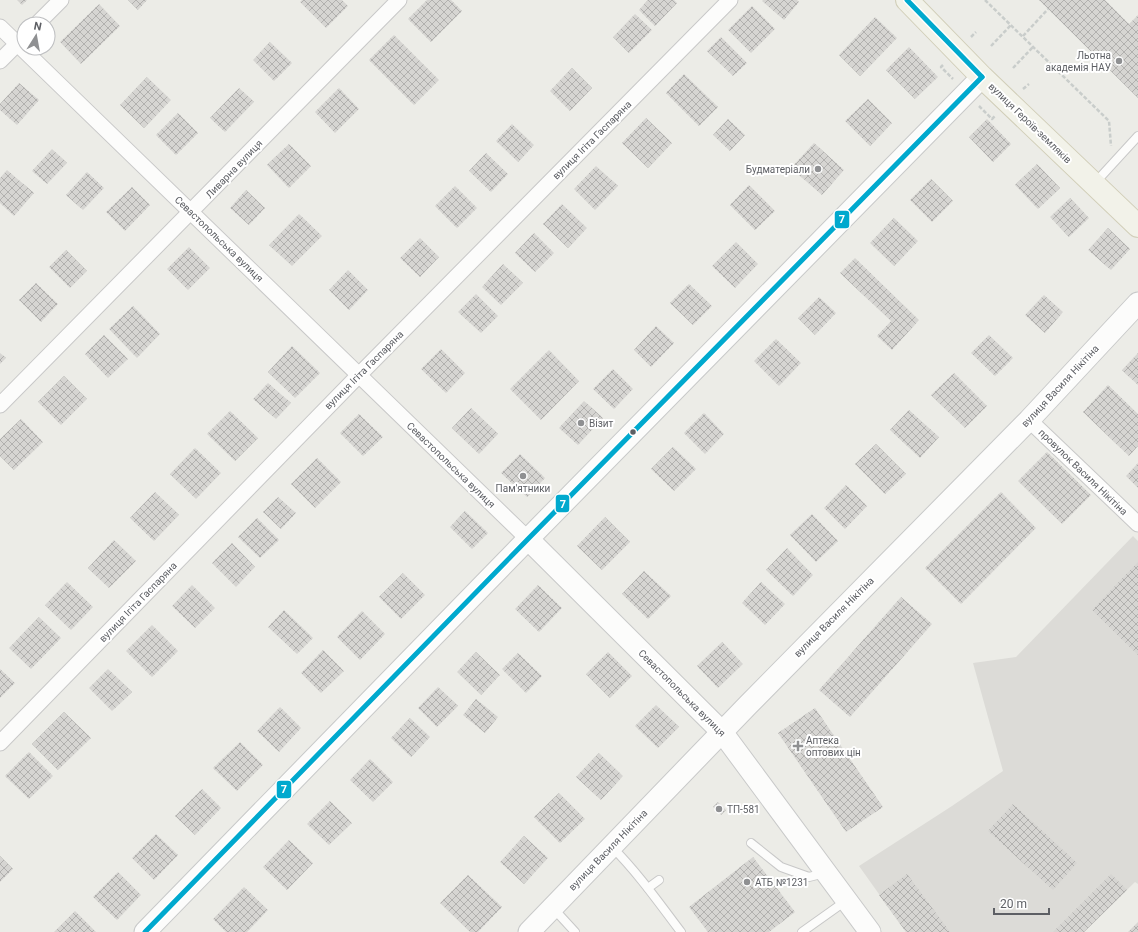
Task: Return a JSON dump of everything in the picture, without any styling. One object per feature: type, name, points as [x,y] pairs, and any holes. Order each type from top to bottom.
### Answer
[{"type":"main road","name":"вулиця Героїв-земляків","points":[[907,0],[982,77],[1138,226]]},
{"type":"street","points":[[45,16],[61,0]]},
{"type":"street","name":"Ливарна вулиця","points":[[0,405],[399,0]]},
{"type":"street","name":"вулиця Ігіта Гаспаряна","points":[[0,744],[358,376],[730,0]]},
{"type":"street","name":"Севастопольська вулиця","points":[[0,27],[16,38]]},
{"type":"street","points":[[0,61],[16,45]]},
{"type":"street","name":"Севастопольська вулиця","points":[[35,56],[191,212],[358,376],[528,539],[722,732],[870,932]]},
{"type":"street","points":[[145,932],[528,539],[982,77]]},
{"type":"street","name":"вулиця Василя Нікітіна","points":[[529,932],[748,705],[1029,420],[1138,303]]},
{"type":"street","name":"провулок Василя Нікітіна","points":[[1029,420],[1138,524]]},
{"type":"lane","points":[[1094,184],[1138,136]]},
{"type":"lane","points":[[751,843],[780,867],[809,877],[826,872]]},
{"type":"lane","points":[[611,846],[648,888],[681,932]]},
{"type":"lane","points":[[648,888],[659,880]]},
{"type":"lane","points":[[802,932],[847,900]]},
{"type":"lane","points":[[553,907],[575,932]]},
{"type":"path","points":[[985,0],[1109,121],[1112,165]]},
{"type":"path","points":[[1022,36],[1048,9]]},
{"type":"path","points":[[991,46],[1011,25]]},
{"type":"path","points":[[1013,68],[1033,47]]},
{"type":"shaded area","points":[[1133,536],[1138,541],[1138,884],[1135,882],[1084,932],[906,932],[859,866],[1003,771],[973,663],[1016,657]]},
{"type":"building","points":[[17,0],[27,0],[22,5]]},
{"type":"building","points":[[128,0],[147,0],[138,10]]},
{"type":"building","points":[[302,0],[342,0],[348,6],[326,28],[300,2]]},
{"type":"building","points":[[427,0],[451,0],[462,11],[431,42],[408,19]]},
{"type":"building","points":[[648,0],[674,0],[677,3],[655,26],[639,10]]},
{"type":"building","points":[[797,0],[799,2],[784,20],[762,1]]},
{"type":"building","name":"Льотна академія НАУ","points":[[1039,0],[1105,0],[1129,24],[1138,15],[1138,98]]},
{"type":"building","points":[[99,4],[120,26],[81,64],[60,42]]},
{"type":"building","points":[[752,6],[775,29],[751,53],[728,30]]},
{"type":"building","points":[[635,14],[652,30],[629,53],[613,37]]},
{"type":"building","points":[[875,17],[897,38],[860,76],[839,55]]},
{"type":"building","points":[[394,35],[439,80],[414,105],[369,60]]},
{"type":"building","points":[[721,37],[747,63],[733,76],[707,51]]},
{"type":"building","points":[[270,42],[292,63],[274,81],[253,60]]},
{"type":"building","points":[[909,47],[938,77],[915,99],[886,70]]},
{"type":"building","points":[[572,68],[592,88],[570,111],[550,91]]},
{"type":"building","points":[[684,74],[718,107],[699,126],[666,93]]},
{"type":"building","points":[[147,77],[171,100],[144,128],[120,105]]},
{"type":"building","points":[[19,83],[39,100],[17,125],[0,110],[0,104]]},
{"type":"building","points":[[239,88],[254,102],[225,132],[210,118]]},
{"type":"building","points":[[339,88],[359,109],[335,133],[315,112]]},
{"type":"building","points":[[868,99],[892,123],[870,146],[845,121]]},
{"type":"building","points":[[178,113],[198,133],[176,155],[156,135]]},
{"type":"building","points":[[646,118],[672,143],[648,168],[622,143]]},
{"type":"building","points":[[728,119],[745,135],[730,151],[713,135]]},
{"type":"building","points":[[987,119],[1011,144],[993,162],[969,137]]},
{"type":"building","points":[[512,124],[534,145],[518,162],[496,141]]},
{"type":"building","name":"Будматеріали","points":[[814,143],[844,170],[822,195],[791,168]]},
{"type":"building","points":[[289,144],[311,166],[289,188],[267,165]]},
{"type":"building","points":[[52,149],[67,163],[47,184],[32,171]]},
{"type":"building","points":[[486,153],[508,174],[491,192],[469,171]]},
{"type":"building","points":[[1037,164],[1060,188],[1038,209],[1015,185]]},
{"type":"building","points":[[596,166],[618,186],[595,210],[574,189]]},
{"type":"building","points":[[7,170],[34,193],[14,216],[0,203],[0,178]]},
{"type":"building","points":[[87,172],[104,188],[83,210],[66,195]]},
{"type":"building","points":[[931,179],[953,201],[932,222],[910,200]]},
{"type":"building","points":[[749,185],[775,211],[755,230],[730,205]]},
{"type":"building","points":[[455,186],[477,208],[457,228],[435,206]]},
{"type":"building","points":[[132,187],[150,205],[125,231],[106,212]]},
{"type":"building","points":[[246,190],[265,208],[249,225],[230,208]]},
{"type":"building","points":[[1070,198],[1089,218],[1069,237],[1050,217]]},
{"type":"building","points":[[562,204],[587,228],[568,248],[543,224]]},
{"type":"building","points":[[299,214],[322,236],[292,266],[269,245]]},
{"type":"building","points":[[894,218],[918,241],[894,266],[870,243]]},
{"type":"building","points":[[1108,228],[1130,249],[1111,270],[1088,250]]},
{"type":"building","points":[[534,233],[554,253],[535,272],[515,253]]},
{"type":"building","points":[[420,238],[439,257],[420,277],[400,258]]},
{"type":"building","points":[[736,242],[758,264],[735,288],[712,266]]},
{"type":"building","points":[[189,247],[210,268],[188,290],[167,269]]},
{"type":"building","points":[[66,250],[87,271],[70,288],[49,267]]},
{"type":"building","points":[[855,258],[919,320],[892,350],[877,336],[891,321],[840,273]]},
{"type":"building","points":[[503,264],[523,283],[501,305],[482,287]]},
{"type":"building","points":[[348,270],[368,290],[349,310],[329,290]]},
{"type":"building","points":[[36,283],[58,304],[41,322],[19,300]]},
{"type":"building","points":[[689,284],[712,306],[693,325],[670,303]]},
{"type":"building","points":[[476,294],[498,316],[481,333],[458,312]]},
{"type":"building","points":[[1044,295],[1063,312],[1045,333],[1025,315]]},
{"type":"building","points":[[819,297],[836,313],[815,335],[798,318]]},
{"type":"building","points":[[133,306],[160,334],[137,358],[109,329]]},
{"type":"building","points":[[656,326],[674,343],[651,367],[634,350]]},
{"type":"building","points":[[104,335],[128,359],[108,378],[85,354]]},
{"type":"building","points":[[989,335],[1013,358],[995,376],[971,353]]},
{"type":"building","points":[[776,339],[801,363],[779,386],[754,361]]},
{"type":"building","points":[[292,346],[320,373],[295,398],[268,372]]},
{"type":"building","points":[[441,349],[465,373],[446,393],[421,369]]},
{"type":"building","points":[[549,350],[579,381],[541,420],[510,389]]},
{"type":"building","points":[[0,353],[6,358],[0,364]]},
{"type":"building","points":[[1138,353],[1138,385],[1122,370]]},
{"type":"building","points":[[613,369],[633,389],[614,409],[593,389]]},
{"type":"building","points":[[954,373],[987,406],[965,428],[931,395]]},
{"type":"building","points":[[64,376],[87,399],[61,425],[38,402]]},
{"type":"building","points":[[268,383],[291,403],[276,419],[253,399]]},
{"type":"building","points":[[1108,385],[1138,414],[1138,446],[1129,456],[1083,412]]},
{"type":"building","name":"Візит","points":[[584,401],[603,418],[578,445],[559,428]]},
{"type":"building","points":[[471,408],[498,434],[479,454],[452,428]]},
{"type":"building","points":[[909,410],[939,437],[920,458],[890,430]]},
{"type":"building","points":[[230,411],[258,438],[235,461],[207,434]]},
{"type":"building","points":[[704,413],[724,434],[705,454],[684,433]]},
{"type":"building","points":[[359,414],[383,437],[363,456],[340,433]]},
{"type":"building","points":[[21,419],[43,442],[14,470],[0,456],[0,439]]},
{"type":"building","points":[[876,444],[906,474],[885,494],[855,464]]},
{"type":"building","points":[[673,447],[696,469],[674,491],[651,469]]},
{"type":"building","points":[[195,448],[221,473],[196,499],[170,474]]},
{"type":"building","points":[[1047,452],[1091,495],[1062,524],[1018,481]]},
{"type":"building","name":"Пам'ятники","points":[[520,454],[545,478],[527,497],[501,473]]},
{"type":"building","points":[[317,458],[341,482],[315,508],[291,484]]},
{"type":"building","points":[[1138,463],[1138,488],[1126,476]]},
{"type":"building","points":[[846,485],[867,506],[845,529],[824,508]]},
{"type":"building","points":[[155,492],[179,515],[154,541],[130,518]]},
{"type":"building","points":[[1001,492],[1036,528],[961,604],[925,568]]},
{"type":"building","points":[[278,497],[296,513],[281,529],[263,512]]},
{"type":"building","points":[[465,511],[488,533],[472,549],[450,527]]},
{"type":"building","points":[[812,514],[838,541],[816,562],[790,535]]},
{"type":"building","points":[[605,517],[630,542],[602,570],[577,546]]},
{"type":"building","points":[[257,518],[279,540],[260,558],[238,537]]},
{"type":"building","points":[[114,540],[136,561],[109,588],[88,568]]},
{"type":"building","points":[[232,543],[255,567],[236,587],[212,563]]},
{"type":"building","points":[[787,548],[813,575],[793,596],[766,570]]},
{"type":"building","points":[[1138,562],[1138,655],[1092,610]]},
{"type":"building","points":[[644,571],[671,596],[648,619],[622,594]]},
{"type":"building","points":[[403,573],[425,595],[401,619],[379,597]]},
{"type":"building","points":[[67,582],[93,607],[71,630],[45,605]]},
{"type":"building","points":[[761,582],[785,604],[765,625],[742,603]]},
{"type":"building","points":[[192,585],[215,608],[195,628],[172,606]]},
{"type":"building","points":[[538,585],[562,608],[539,632],[515,609]]},
{"type":"building","points":[[901,597],[932,624],[850,717],[819,690]]},
{"type":"building","points":[[284,610],[313,638],[297,654],[268,627]]},
{"type":"building","points":[[362,611],[385,634],[360,660],[337,637]]},
{"type":"building","points":[[39,617],[61,638],[31,669],[9,648]]},
{"type":"building","points":[[152,625],[178,651],[152,677],[126,651]]},
{"type":"building","points":[[722,642],[743,664],[718,688],[697,666]]},
{"type":"building","points":[[323,650],[344,671],[321,693],[301,673]]},
{"type":"building","points":[[476,652],[500,675],[481,695],[457,672]]},
{"type":"building","points":[[608,652],[632,676],[610,698],[586,674]]},
{"type":"building","points":[[518,653],[542,676],[526,693],[502,669]]},
{"type":"building","points":[[0,669],[15,683],[0,698]]},
{"type":"building","points":[[108,669],[132,692],[112,711],[89,688]]},
{"type":"building","points":[[438,687],[458,706],[437,727],[418,708]]},
{"type":"building","points":[[476,699],[498,717],[485,733],[463,715]]},
{"type":"building","points":[[656,705],[679,727],[658,748],[635,726]]},
{"type":"building","points":[[280,707],[301,728],[279,752],[257,731]]},
{"type":"building","points":[[815,708],[883,807],[846,832],[778,733]]},
{"type":"building","points":[[64,712],[91,738],[58,770],[32,744]]},
{"type":"building","points":[[410,718],[430,737],[411,757],[391,738]]},
{"type":"building","points":[[240,742],[263,765],[237,791],[213,768]]},
{"type":"building","points":[[29,752],[53,776],[29,799],[5,776]]},
{"type":"building","points":[[599,753],[623,776],[601,800],[576,777]]},
{"type":"building","points":[[370,759],[393,782],[373,802],[350,780]]},
{"type":"building","points":[[202,789],[221,808],[195,835],[175,816]]},
{"type":"building","points":[[559,793],[585,819],[560,843],[534,817]]},
{"type":"building","points":[[330,801],[352,823],[329,845],[307,824]]},
{"type":"building","name":"ТП-581","points":[[718,802],[726,810],[721,815],[713,807]]},
{"type":"building","points":[[1013,804],[1077,863],[1053,890],[988,831]]},
{"type":"building","points":[[156,834],[178,855],[154,880],[132,858]]},
{"type":"building","points":[[524,836],[548,858],[524,884],[500,862]]},
{"type":"building","points":[[289,840],[313,863],[287,890],[263,867]]},
{"type":"building","points":[[0,856],[13,869],[0,882]]},
{"type":"building","name":"АТБ №1231","points":[[753,857],[795,912],[769,932],[708,932],[689,907]]},
{"type":"building","points":[[118,872],[141,895],[117,920],[93,897]]},
{"type":"building","points":[[907,874],[950,932],[906,932],[879,895]]},
{"type":"building","points":[[1111,874],[1127,890],[1084,932],[1053,932]]},
{"type":"building","points":[[468,875],[502,907],[478,932],[470,932],[440,903]]},
{"type":"building","points":[[244,887],[268,910],[247,932],[226,932],[213,919]]},
{"type":"building","points":[[75,911],[96,932],[54,932]]},
{"type":"building","points":[[1138,922],[1138,932],[1128,932]]},
{"type":"transit line","name":"7","points":[[907,0],[982,77]]},
{"type":"transit line","name":"7","points":[[145,932],[528,539],[982,77]]},
{"type":"place","name":"Льотна академія НАУ","points":[[1119,61]]},
{"type":"place","name":"Будматеріали","points":[[818,169]]},
{"type":"place","name":"Візит","points":[[581,423]]},
{"type":"place","name":"Пам'ятники","points":[[523,476]]},
{"type":"place","name":"Аптека оптових цін","points":[[798,746]]},
{"type":"place","name":"ТП-581","points":[[719,809]]},
{"type":"place","name":"АТБ №1231","points":[[747,882]]}]
